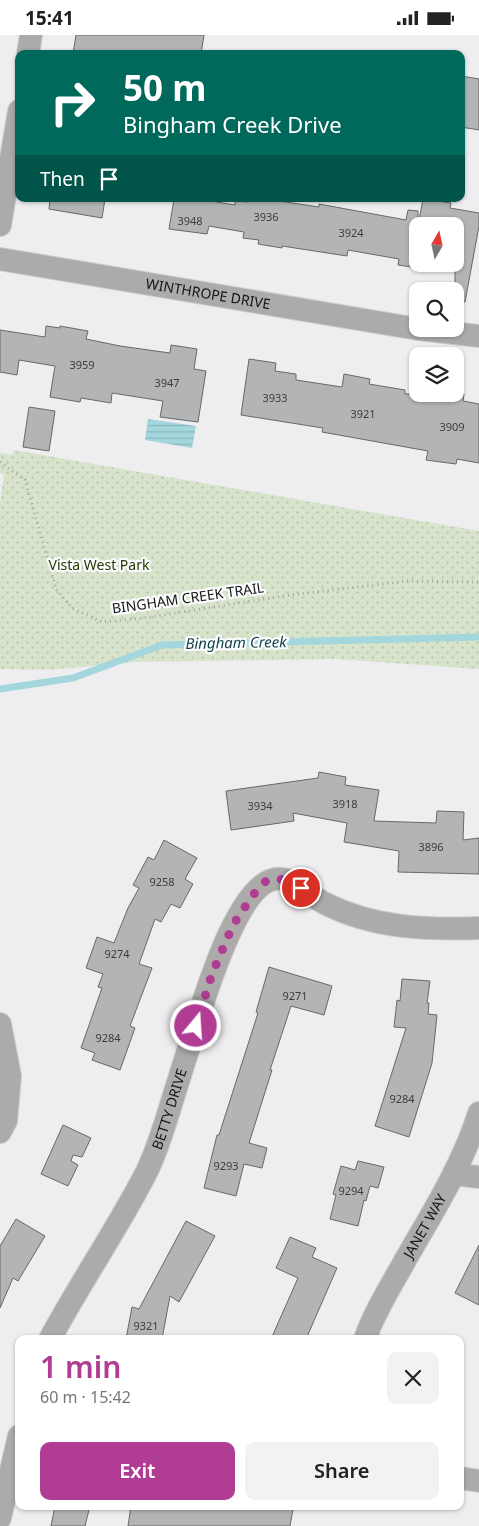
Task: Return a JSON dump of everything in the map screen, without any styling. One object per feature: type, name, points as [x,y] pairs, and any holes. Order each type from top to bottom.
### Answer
[{"type":"street","points":[[29,50],[31,35]]},
{"type":"street","points":[[0,225],[15,135]]},
{"type":"street","name":"WINTHROPE DRIVE","points":[[0,259],[409,327]]},
{"type":"street","name":"WINTHROPE DRIVE","points":[[464,334],[479,336]]},
{"type":"street","name":"BETTY DRIVE","points":[[52,1335],[69,1303],[146,1174],[158,1144],[212,974],[233,925],[253,895],[266,881],[288,880],[323,902],[355,917],[399,927],[439,930],[479,928]]},
{"type":"street","points":[[0,1024],[10,1076],[6,1121],[0,1132]]},
{"type":"street","name":"JANET WAY","points":[[367,1335],[387,1292],[454,1174],[474,1130],[479,1113]]},
{"type":"street","points":[[454,1174],[479,1177]]},
{"type":"street","points":[[0,1518],[15,1454]]},
{"type":"street","points":[[464,1479],[479,1481]]},
{"type":"path","name":"BINGHAM CREEK TRAIL","points":[[0,462],[25,480],[56,589],[72,607],[102,622],[144,618],[290,595],[407,581],[479,582]]},
{"type":"green space","name":"Vista West Park","points":[[14,450],[479,531],[479,669],[335,659],[135,662],[48,670],[0,669],[0,503],[4,475],[0,474],[0,453],[12,455]]},
{"type":"water","points":[[148,419],[196,426],[192,448],[145,440]]},
{"type":"building","points":[[76,35],[204,35],[202,50],[74,50]]},
{"type":"building","points":[[465,77],[479,79],[479,130],[465,128]]},
{"type":"building","points":[[50,202],[105,202],[102,218],[49,209]]},
{"type":"building","points":[[174,202],[216,202],[235,205],[235,202],[286,202],[319,207],[319,204],[406,220],[408,210],[418,211],[418,217],[409,217],[409,267],[398,265],[399,259],[348,250],[347,256],[258,244],[259,240],[243,238],[244,232],[209,226],[207,234],[169,229]]},
{"type":"building","points":[[422,202],[451,203],[450,208],[479,213],[479,226],[465,302],[464,282],[455,282],[455,273],[464,273],[464,217],[420,217]]},
{"type":"building","points":[[46,326],[60,328],[60,326],[88,331],[86,339],[120,346],[170,353],[171,345],[197,349],[194,369],[206,371],[198,422],[160,417],[163,401],[112,393],[111,403],[81,398],[80,402],[50,397],[55,366],[19,360],[17,375],[0,372],[0,330],[45,337]]},
{"type":"building","points":[[249,359],[276,363],[275,371],[296,374],[296,380],[342,387],[344,374],[370,379],[369,384],[405,390],[405,394],[409,394],[409,402],[464,401],[479,404],[479,463],[457,459],[456,464],[426,460],[428,451],[322,432],[323,428],[241,415]]},
{"type":"building","points":[[29,407],[55,411],[49,451],[23,447]]},
{"type":"building","points":[[319,772],[346,777],[345,785],[379,790],[374,821],[436,823],[437,811],[464,812],[463,840],[479,838],[479,874],[398,872],[399,851],[344,842],[347,823],[293,813],[294,821],[231,830],[226,791],[318,778]]},
{"type":"building","points":[[164,840],[197,858],[185,879],[193,884],[180,908],[171,904],[161,922],[155,919],[139,964],[152,968],[130,1026],[135,1028],[120,1070],[92,1060],[95,1053],[81,1048],[102,988],[98,987],[103,974],[86,968],[97,937],[114,943],[128,908],[139,888],[133,885],[148,857],[154,860]]},
{"type":"building","points":[[269,967],[332,986],[324,1015],[291,1006],[249,1143],[267,1148],[262,1168],[244,1164],[236,1196],[204,1188],[217,1135],[219,1135],[258,1013],[256,1012]]},
{"type":"building","points":[[402,979],[430,981],[427,1003],[429,1003],[428,1014],[437,1015],[432,1063],[409,1137],[375,1126],[406,1028],[394,1027],[397,1000],[400,1001]]},
{"type":"building","points":[[63,1125],[91,1138],[82,1157],[73,1155],[71,1161],[78,1165],[68,1186],[41,1174]]},
{"type":"building","points":[[358,1161],[384,1167],[378,1188],[370,1186],[366,1201],[364,1200],[358,1226],[330,1219],[336,1195],[333,1194],[341,1166],[355,1170]]},
{"type":"building","points":[[16,1219],[45,1236],[18,1281],[13,1278],[0,1308],[0,1246]]},
{"type":"building","points":[[186,1221],[215,1236],[179,1302],[170,1296],[163,1335],[127,1335],[132,1307],[139,1309]]},
{"type":"building","points":[[290,1237],[316,1248],[312,1257],[337,1268],[308,1335],[273,1335],[298,1278],[276,1268]]},
{"type":"building","points":[[479,1245],[479,1305],[455,1293]]},
{"type":"building","points":[[54,1510],[89,1510],[85,1526],[51,1526]]},
{"type":"building","points":[[130,1510],[293,1510],[290,1526],[128,1526]]},
{"type":"waterway","name":"Bingham Creek","points":[[0,689],[73,678],[162,645],[479,637]]},
{"type":"route","points":[[196,1026],[212,974],[233,925],[253,895],[266,881],[277,879],[288,880],[301,888]]}]
